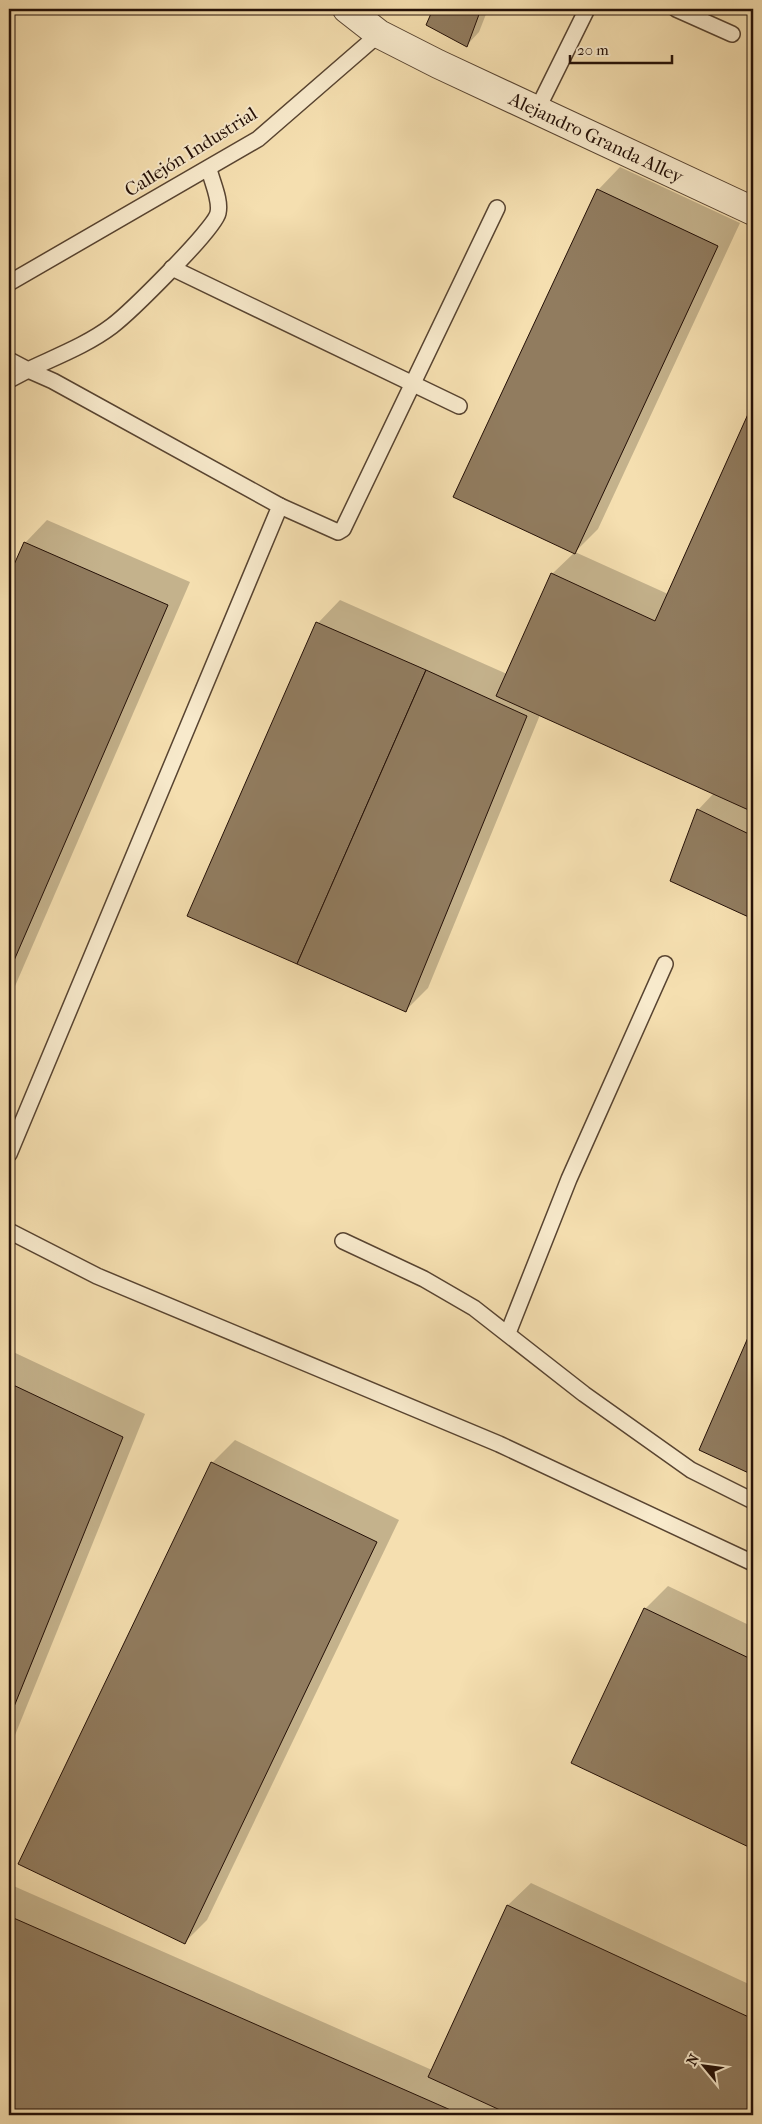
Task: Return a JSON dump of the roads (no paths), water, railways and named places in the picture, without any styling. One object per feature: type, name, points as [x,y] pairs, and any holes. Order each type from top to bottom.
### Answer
[{"type":"street","name":"Alejandro Granda Alley","points":[[347,9],[379,34],[438,64],[752,208]]},
{"type":"lane","points":[[537,110],[587,9]]},
{"type":"lane","points":[[676,9],[732,34]]},
{"type":"lane","name":"Callejón Industrial","points":[[9,282],[258,139],[379,34]]},
{"type":"lane","points":[[9,380],[78,346],[111,326],[172,268],[212,224],[218,214],[218,203],[209,168]]},
{"type":"lane","points":[[9,360],[53,382],[280,506],[338,532],[344,529],[497,208]]},
{"type":"lane","points":[[172,268],[459,406]]},
{"type":"lane","points":[[9,1154],[280,506]]},
{"type":"lane","points":[[508,1333],[569,1179],[664,964]]},
{"type":"lane","points":[[9,1231],[97,1276],[499,1444],[753,1563]]},
{"type":"lane","points":[[343,1241],[424,1278],[474,1308],[584,1394],[691,1470],[753,1501]]}]
